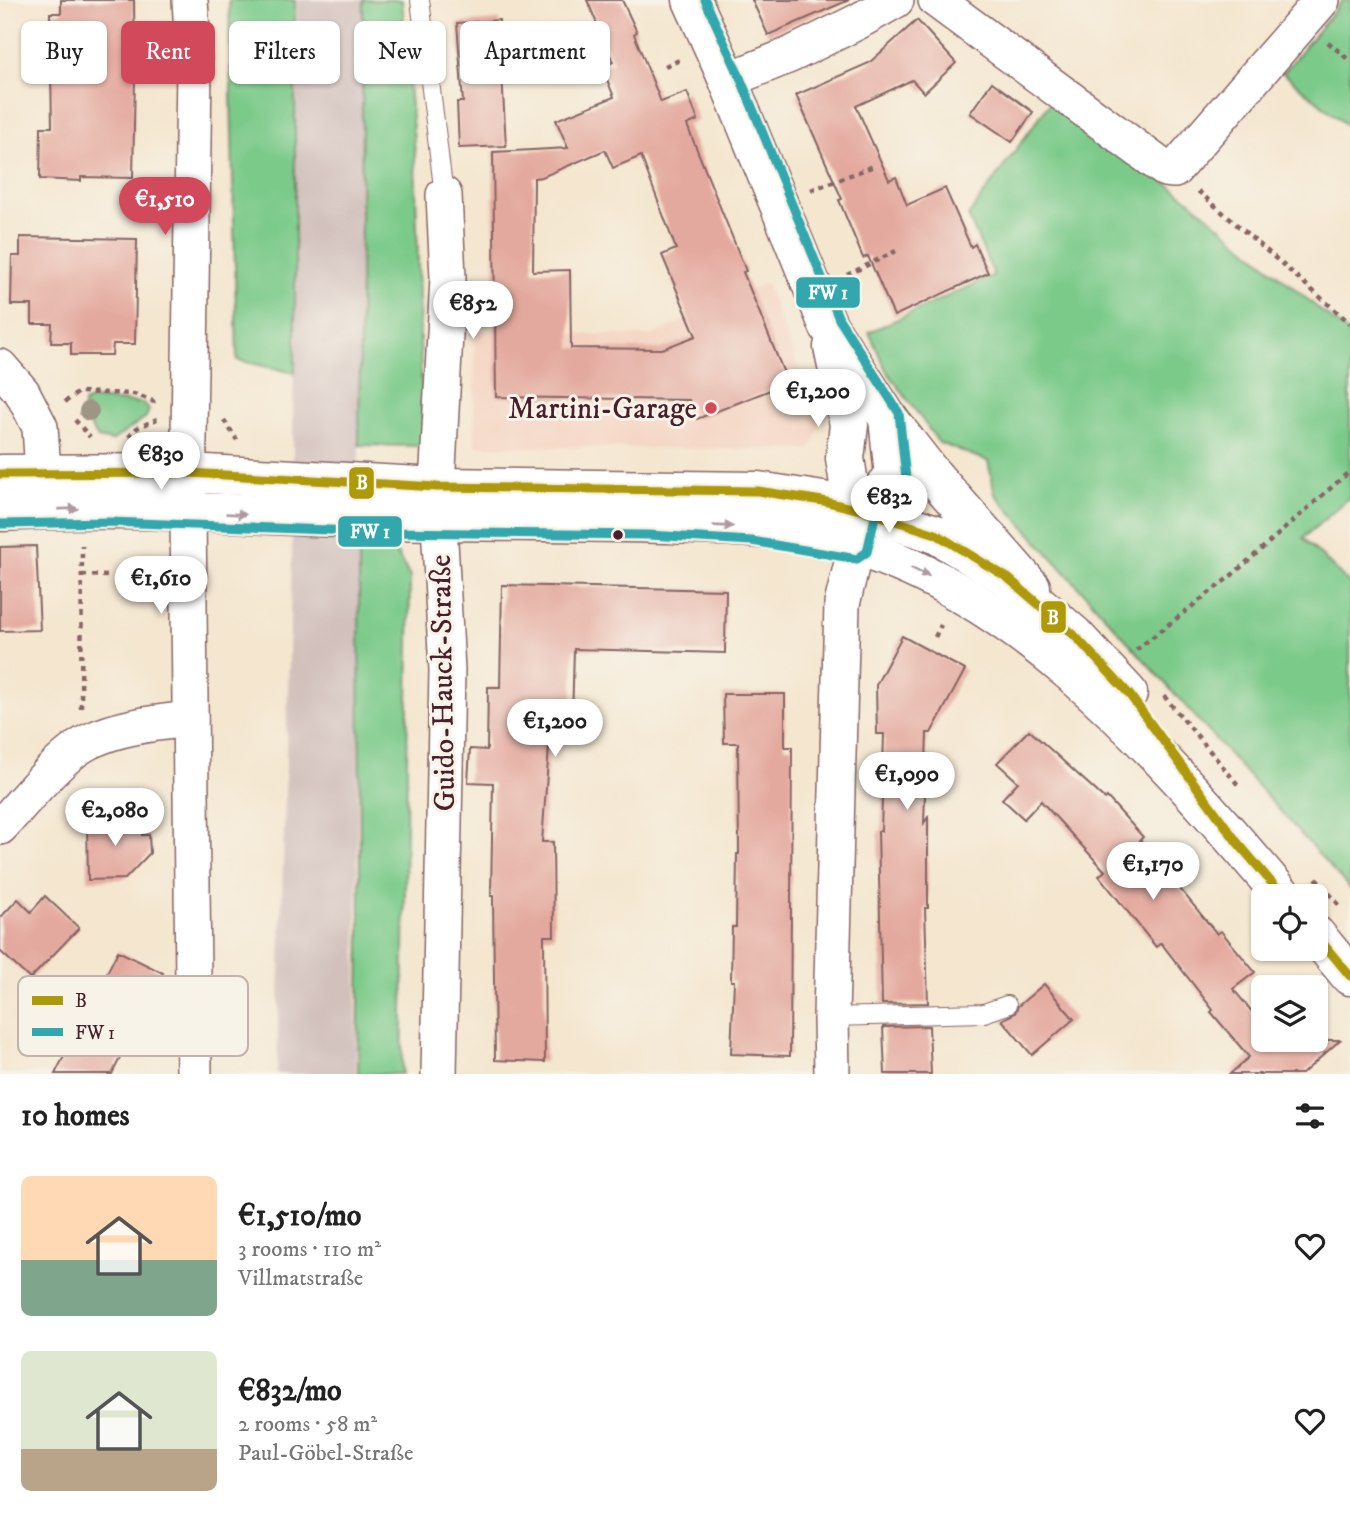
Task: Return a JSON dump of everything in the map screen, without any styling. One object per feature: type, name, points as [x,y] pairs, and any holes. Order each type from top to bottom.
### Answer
[{"type":"main road","points":[[692,0],[728,80],[828,325],[849,425],[845,458],[860,529],[922,572],[993,614],[1056,658],[1116,713],[1273,884]]},
{"type":"main road","points":[[828,325],[888,418],[942,487],[1129,694],[1237,842]]},
{"type":"main road","points":[[860,529],[894,476],[888,418]]},
{"type":"main road","points":[[0,474],[190,473],[281,478],[371,502]]},
{"type":"main road","points":[[0,512],[82,509],[284,516],[371,502],[438,504],[617,523],[745,527],[813,536],[860,529],[936,534],[1008,578],[1074,635]]},
{"type":"main road","points":[[1328,949],[1350,976]]},
{"type":"street","points":[[190,0],[194,66],[188,513],[193,976]]},
{"type":"street","points":[[728,80],[790,55],[896,0]]},
{"type":"street","points":[[936,0],[1165,169],[1174,170],[1322,0]]},
{"type":"street","name":"Guido-Hauck-Straße","points":[[439,1074],[447,670],[438,504],[448,277],[444,195]]},
{"type":"street","points":[[0,367],[22,393],[40,428],[43,472]]},
{"type":"street","points":[[832,1074],[831,1017],[842,604],[860,529]]},
{"type":"street","points":[[0,827],[87,741],[116,731],[190,719]]},
{"type":"street","points":[[194,1056],[194,1074]]},
{"type":"lane","name":"Guido-Hauck-Straße","points":[[420,0],[444,195]]},
{"type":"lane","points":[[831,1017],[984,1013],[1007,1005]]},
{"type":"path","points":[[775,196],[811,190],[874,166]]},
{"type":"path","points":[[1174,170],[1350,323]]},
{"type":"path","points":[[813,288],[856,272],[896,251]]},
{"type":"path","points":[[95,442],[80,428],[64,402],[79,392],[134,394],[153,401],[160,417]]},
{"type":"path","points":[[1129,654],[1232,575],[1350,471]]},
{"type":"path","points":[[75,751],[80,717],[82,509]]},
{"type":"path","points":[[82,575],[109,576]]},
{"type":"shaded area","points":[[297,0],[367,0],[367,21],[354,21],[354,84],[365,84],[359,445],[356,1074],[277,1074],[292,551],[296,84],[340,84],[340,21],[297,21]]},
{"type":"shaded area","points":[[766,283],[821,425],[810,450],[475,446],[474,330],[650,336]]},
{"type":"green space","points":[[229,0],[295,0],[295,21],[229,21]]},
{"type":"green space","points":[[363,0],[402,0],[404,21],[363,21]]},
{"type":"green space","points":[[1343,0],[1350,0],[1350,128],[1283,73]]},
{"type":"green space","points":[[231,84],[295,84],[295,373],[237,360]]},
{"type":"green space","points":[[362,84],[409,84],[415,155],[423,446],[359,445]]},
{"type":"green space","points":[[1052,100],[1183,195],[1350,335],[1350,497],[1303,538],[1350,584],[1350,889],[995,494],[988,461],[939,443],[886,370],[869,332],[994,275],[968,216]]},
{"type":"green space","points":[[92,399],[143,403],[149,410],[146,417],[112,441],[98,438],[82,414],[84,403]]},
{"type":"green space","points":[[359,551],[397,553],[410,577],[402,1074],[358,1074]]},
{"type":"building","points":[[61,0],[134,0],[134,21],[121,21],[121,84],[135,84],[133,178],[81,177],[81,181],[40,179],[41,127],[52,127],[51,84],[107,84],[107,21],[50,21],[50,13],[61,13]]},
{"type":"building","points":[[587,0],[622,0],[637,32],[634,34],[661,102],[687,92],[698,120],[687,125],[788,383],[697,419],[689,400],[496,397],[493,152],[568,148],[556,120],[614,97],[609,84],[610,63],[613,62],[610,55],[610,21],[596,21]],"holes":[[[605,150],[613,168],[641,156],[676,249],[662,255],[696,336],[662,349],[571,348],[570,270],[533,271],[534,178]]]},
{"type":"building","points":[[752,0],[849,0],[768,35]]},
{"type":"building","points":[[917,20],[956,63],[924,93],[912,80],[856,106],[889,180],[896,177],[907,205],[945,188],[971,247],[975,244],[988,273],[894,316],[868,256],[863,258],[839,200],[842,199],[796,95],[869,63]]},
{"type":"building","points":[[457,23],[460,23],[460,62]]},
{"type":"building","points":[[992,82],[1033,112],[1012,142],[970,113]]},
{"type":"building","points":[[462,84],[503,84],[506,146],[459,148],[457,102],[463,102]]},
{"type":"building","points":[[20,237],[137,239],[135,344],[113,344],[112,355],[71,355],[71,343],[51,343],[52,324],[32,324],[32,305],[11,305],[12,256],[20,256]]},
{"type":"building","points":[[36,546],[40,630],[0,631],[0,547]]},
{"type":"building","points":[[502,585],[726,590],[725,653],[574,649],[572,720],[551,719],[542,842],[553,842],[554,936],[544,936],[545,1062],[495,1060],[491,896],[493,783],[468,782],[470,749],[487,750],[488,687],[500,687]]},
{"type":"building","points":[[902,636],[965,670],[931,733],[927,733],[924,823],[928,817],[928,908],[925,908],[928,1003],[882,1004],[878,831],[881,831],[884,734],[877,734],[876,685]]},
{"type":"building","points":[[723,694],[785,694],[785,747],[792,747],[790,1056],[731,1054],[734,981],[731,981],[732,927],[736,927],[739,854],[738,743],[724,743]]},
{"type":"building","points":[[1029,730],[1105,799],[1107,797],[1143,837],[1140,840],[1217,934],[1221,931],[1255,972],[1233,989],[1251,1010],[1251,1052],[1327,1052],[1302,1074],[1230,1074],[1249,1057],[1211,1012],[1213,1010],[1161,943],[1156,947],[1099,876],[1105,871],[1041,801],[1024,819],[1002,799],[1018,782],[997,763]]},
{"type":"building","points":[[142,818],[142,835],[149,835],[150,853],[125,879],[88,880],[87,820]]},
{"type":"building","points":[[45,896],[79,928],[33,976],[27,976],[0,951],[0,918],[18,899],[31,912]]},
{"type":"building","points":[[118,951],[163,973],[161,976],[105,976]]},
{"type":"building","points":[[1044,984],[1074,1019],[1032,1055],[1002,1020],[1015,1013],[1018,1006]]},
{"type":"building","points":[[929,1026],[931,1074],[885,1074],[883,1027]]},
{"type":"building","points":[[1328,1040],[1340,1040],[1328,1051]]},
{"type":"building","points":[[64,1056],[121,1056],[112,1074],[55,1074]]},
{"type":"transit line","points":[[0,524],[110,522],[385,532],[649,535],[752,541],[857,559],[867,552],[875,517],[906,478],[899,413],[839,319],[739,75],[705,0]]},
{"type":"transit line","name":"B","points":[[0,474],[189,473],[437,487],[758,491],[823,501],[936,534],[1008,578],[1074,635],[1129,694],[1237,842],[1273,884]]},
{"type":"transit line","name":"B","points":[[1328,949],[1350,976]]},
{"type":"place","name":"Martini-Garage","points":[[711,408]]}]
